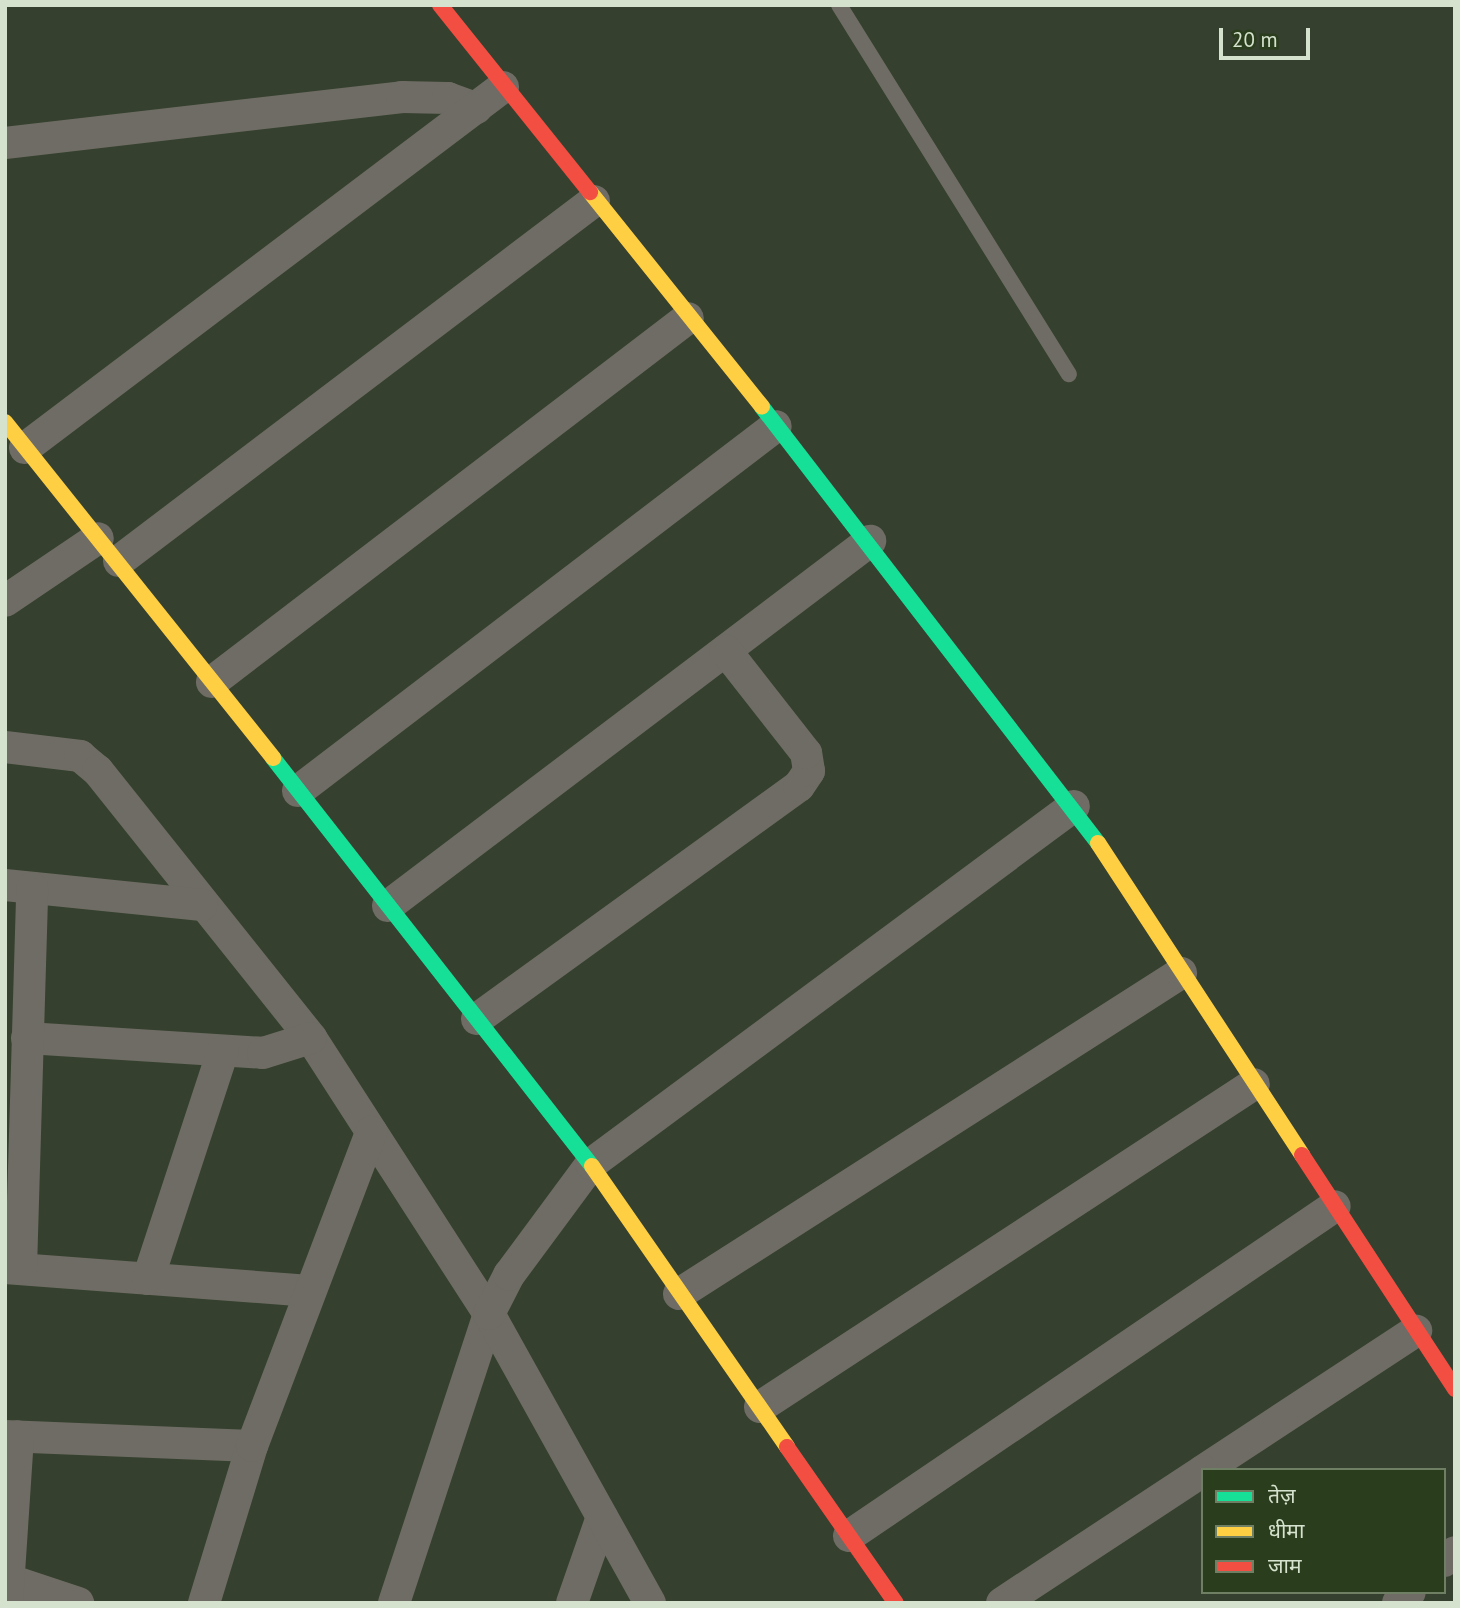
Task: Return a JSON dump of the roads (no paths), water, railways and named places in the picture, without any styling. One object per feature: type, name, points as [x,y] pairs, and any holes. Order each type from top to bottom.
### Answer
[{"type":"street","points":[[440,5],[594,201],[870,541],[1074,806],[1455,1389]]},
{"type":"street","points":[[25,448],[503,87]]},
{"type":"street","points":[[5,143],[402,97],[448,99],[475,108]]},
{"type":"street","points":[[120,561],[594,201]]},
{"type":"street","points":[[212,682],[688,318]]},
{"type":"street","points":[[5,422],[98,538],[120,561],[591,1164],[896,1603]]},
{"type":"street","points":[[298,791],[776,426]]},
{"type":"street","points":[[5,601],[98,538]]},
{"type":"street","points":[[388,906],[870,541]]},
{"type":"street","points":[[477,1019],[799,786],[809,771],[806,753],[726,651]]},
{"type":"street","points":[[5,747],[80,756],[97,771],[311,1038],[489,1314],[650,1603]]},
{"type":"street","points":[[394,1603],[489,1314],[509,1275],[591,1164],[1074,806]]},
{"type":"street","points":[[202,905],[19,887],[27,1038],[13,1269],[310,1291]]},
{"type":"street","points":[[679,1294],[1181,973]]},
{"type":"street","points":[[27,1038],[223,1051],[279,1051],[311,1038]]},
{"type":"street","points":[[148,1279],[223,1051]]},
{"type":"street","points":[[760,1407],[1254,1084]]},
{"type":"street","points":[[204,1603],[252,1446],[372,1132]]},
{"type":"street","points":[[849,1536],[1335,1206]]},
{"type":"street","points":[[1206,1468],[1416,1331]]},
{"type":"street","points":[[78,1603],[8,1592],[11,1436],[252,1446]]},
{"type":"street","points":[[1002,1603],[1201,1471]]},
{"type":"street","points":[[572,1603],[602,1517]]},
{"type":"lane","points":[[839,5],[1069,374]]}]
